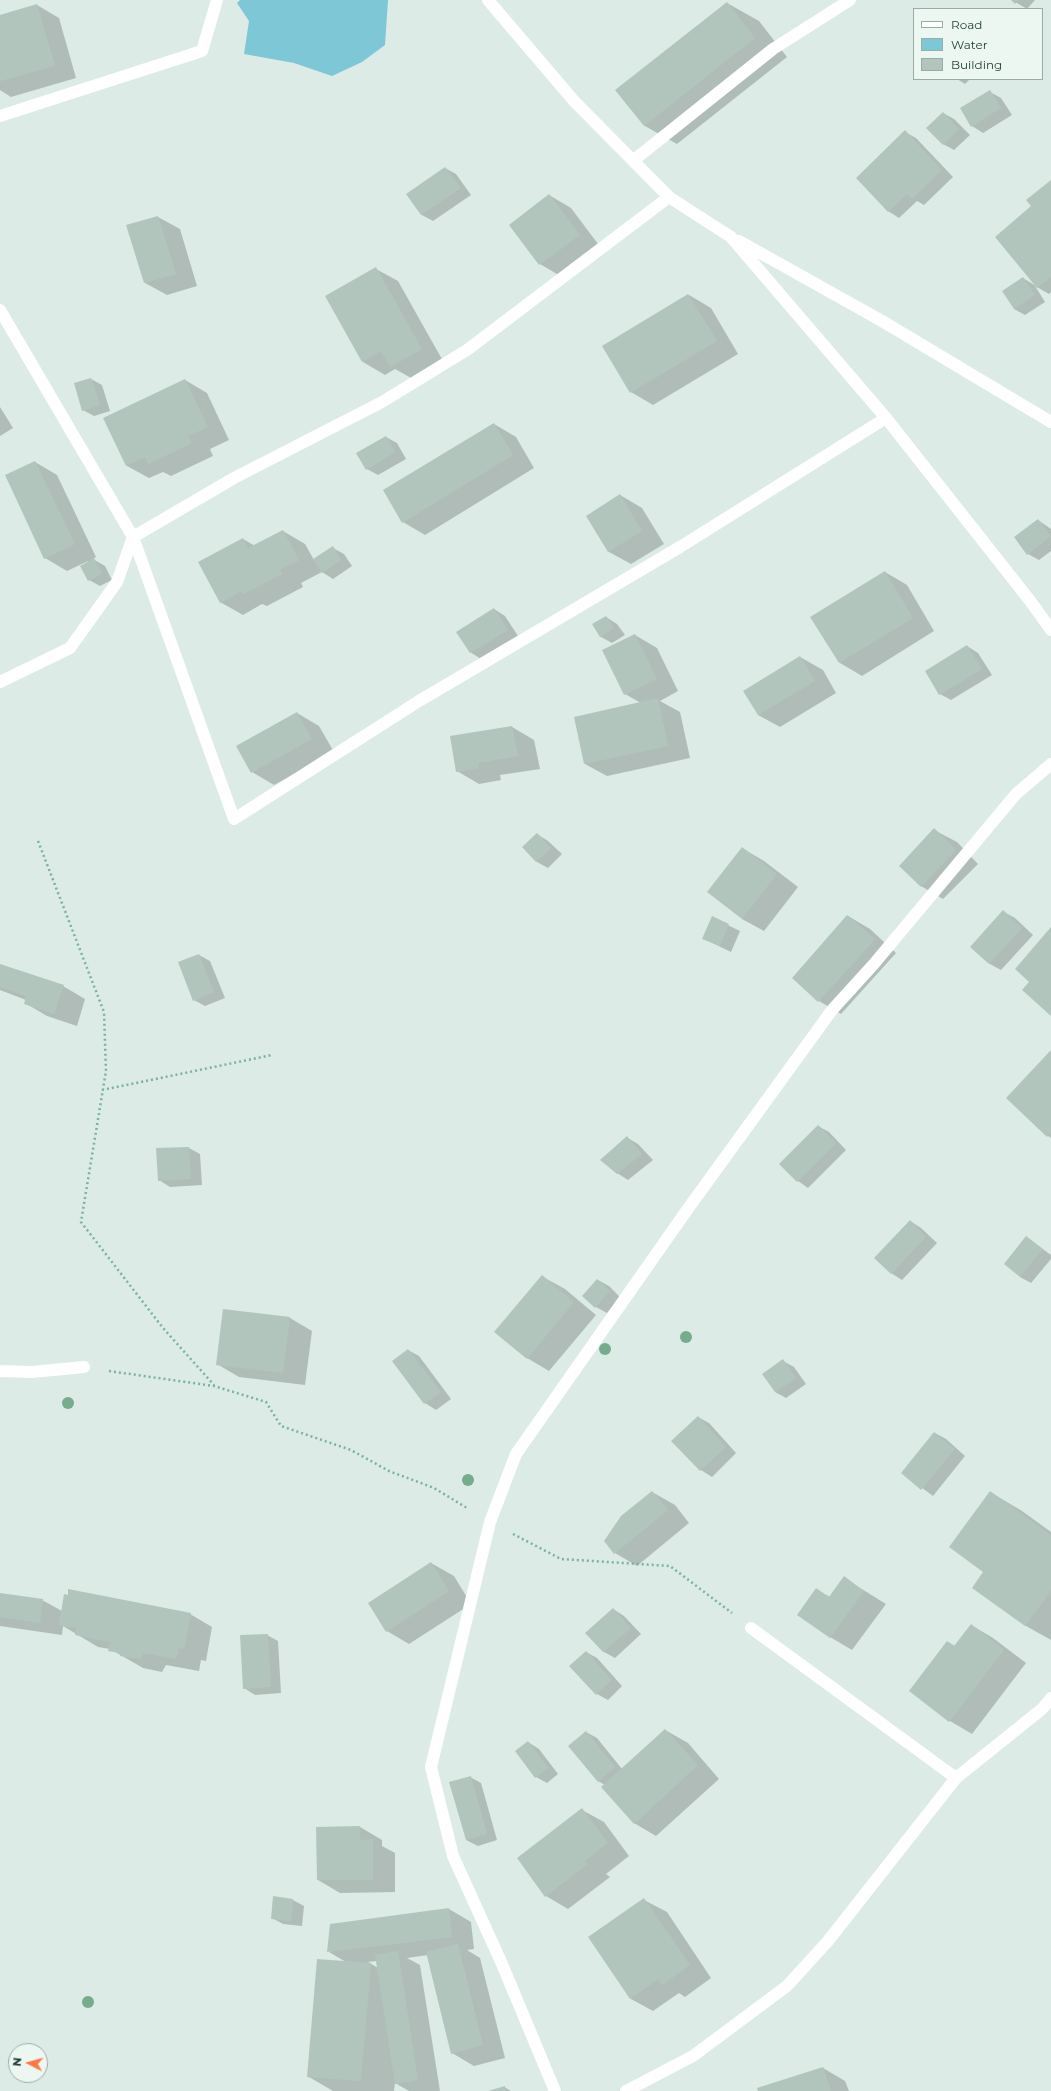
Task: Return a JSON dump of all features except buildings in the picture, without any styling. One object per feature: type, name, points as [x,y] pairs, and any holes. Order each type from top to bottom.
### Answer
[{"type":"street","points":[[0,116],[202,51],[217,0]]},
{"type":"street","points":[[634,160],[773,49],[850,0]]},
{"type":"street","points":[[491,1],[574,101],[669,197],[731,236],[882,321],[1051,422]]},
{"type":"street","points":[[0,682],[70,648],[117,582],[133,537],[234,478],[382,402],[467,350],[669,197]]},
{"type":"street","points":[[731,236],[886,418],[1032,602],[1051,630]]},
{"type":"street","points":[[0,310],[133,537],[234,818],[419,700],[680,548],[886,418]]},
{"type":"street","points":[[555,2091],[502,1964],[453,1856],[431,1767],[490,1522],[516,1454],[687,1210],[832,1010],[873,965],[1016,794],[1051,764]]},
{"type":"street","points":[[0,1371],[32,1372],[84,1367]]},
{"type":"street","points":[[751,1628],[956,1778]]},
{"type":"street","points":[[626,2091],[693,2056],[787,1986],[828,1941],[956,1778],[1042,1709],[1051,1698]]},
{"type":"path","points":[[38,840],[104,1012],[106,1071],[81,1222],[163,1328],[214,1386]]},
{"type":"path","points":[[102,1090],[272,1055]]},
{"type":"path","points":[[84,1367],[214,1386],[266,1402],[281,1426],[351,1450],[389,1471],[434,1488],[490,1522],[561,1559],[670,1566],[751,1628]]},
{"type":"water","points":[[240,0],[388,0],[385,45],[362,62],[332,76],[294,63],[244,54],[249,21],[237,3]]}]
